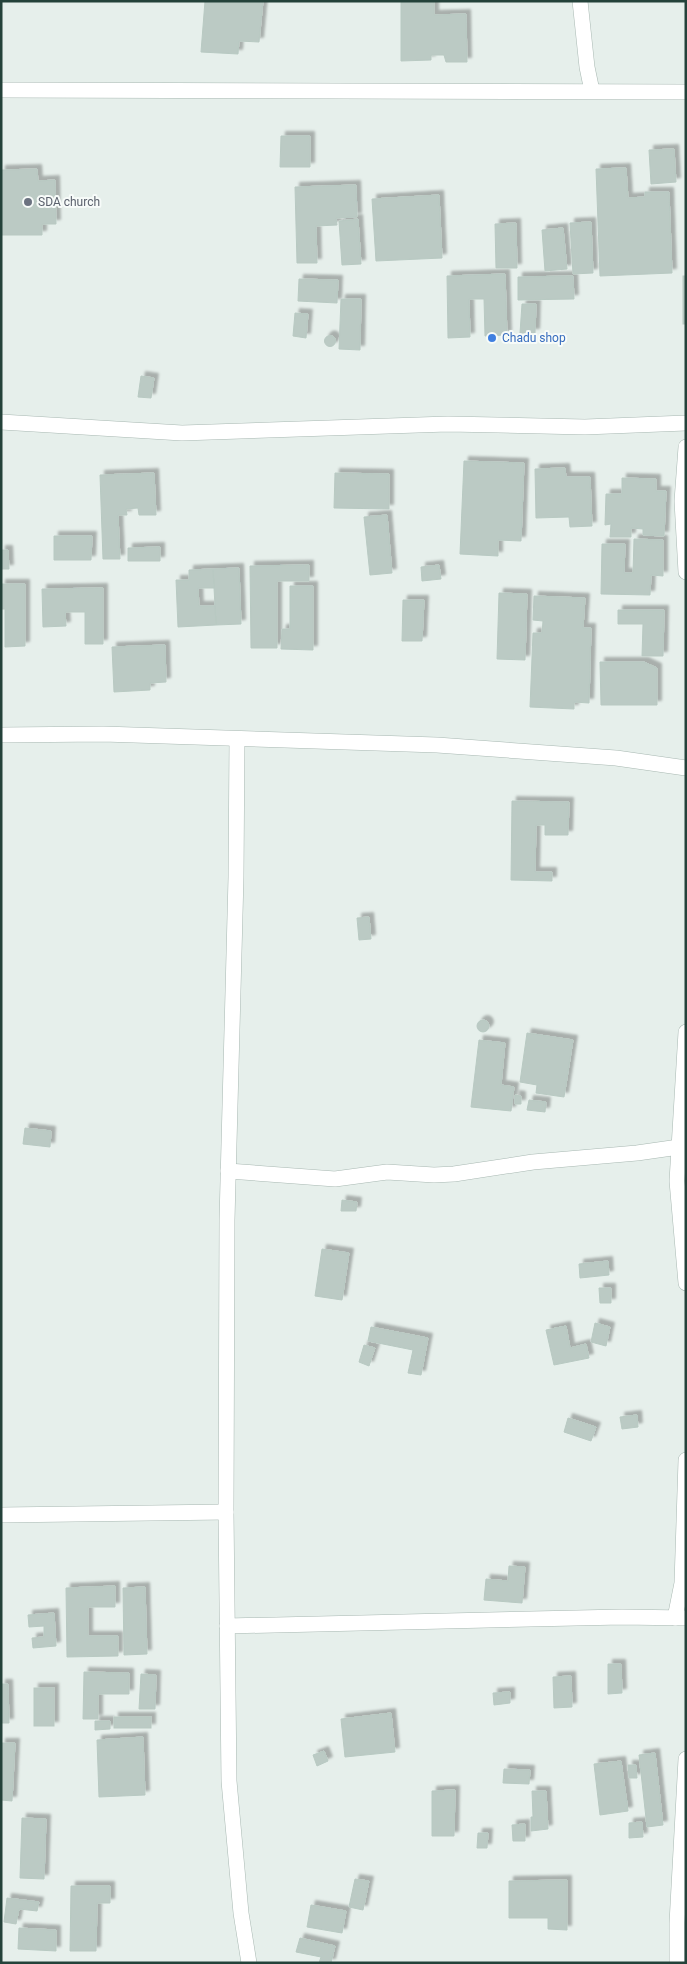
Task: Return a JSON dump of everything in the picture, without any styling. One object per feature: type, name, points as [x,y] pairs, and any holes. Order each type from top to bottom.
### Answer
[{"type":"street","points":[[580,1],[587,67],[592,91]]},
{"type":"street","points":[[1,90],[686,92]]},
{"type":"street","points":[[1,422],[182,432],[448,424],[585,427],[686,423]]},
{"type":"street","points":[[686,447],[682,502],[686,572]]},
{"type":"street","points":[[1,736],[103,734],[437,745],[616,758],[686,768]]},
{"type":"street","points":[[237,739],[228,1171],[226,1512],[228,1781],[241,1913],[250,1963]]},
{"type":"street","points":[[686,1032],[677,1181],[686,1283]]},
{"type":"street","points":[[228,1171],[335,1179],[387,1172],[434,1175],[454,1174],[532,1162],[637,1153],[679,1147]]},
{"type":"street","points":[[227,1626],[622,1617],[680,1618],[686,1460]]},
{"type":"street","points":[[1,1515],[226,1512]]},
{"type":"street","points":[[677,1963],[677,1923],[686,1759]]},
{"type":"building","points":[[205,1],[263,1],[259,42],[239,41],[238,54],[201,52]]},
{"type":"building","points":[[401,1],[434,1],[434,15],[466,14],[467,62],[446,62],[444,55],[431,55],[431,60],[401,61]]},
{"type":"building","points":[[281,136],[310,136],[310,167],[280,167]]},
{"type":"building","points":[[674,149],[676,182],[651,184],[649,150]]},
{"type":"building","points":[[626,168],[628,198],[645,197],[645,192],[669,192],[672,273],[600,276],[596,169]]},
{"type":"building","name":"SDA church","points":[[37,169],[38,181],[55,180],[56,224],[42,224],[42,235],[1,235],[1,170]]},
{"type":"building","points":[[356,185],[357,217],[336,218],[337,225],[316,226],[317,263],[297,263],[295,187]]},
{"type":"building","points":[[439,195],[442,258],[376,261],[372,199]]},
{"type":"building","points":[[358,219],[361,264],[342,265],[339,221]]},
{"type":"building","points":[[591,222],[593,273],[573,274],[570,223]]},
{"type":"building","points":[[516,223],[517,268],[496,268],[495,224]]},
{"type":"building","points":[[563,228],[567,269],[545,271],[542,230]]},
{"type":"building","points":[[505,274],[507,335],[485,336],[484,299],[469,299],[470,337],[448,338],[447,276]]},
{"type":"building","points":[[573,276],[574,299],[518,300],[518,277]]},
{"type":"building","points":[[683,276],[686,276],[686,324],[683,324]]},
{"type":"building","points":[[299,279],[338,280],[337,303],[298,301]]},
{"type":"building","points":[[341,299],[361,299],[360,350],[339,349]]},
{"type":"building","points":[[522,304],[536,304],[535,333],[520,333]]},
{"type":"building","points":[[295,313],[308,314],[306,338],[293,336]]},
{"type":"building","points":[[328,336],[332,336],[335,341],[334,345],[328,346],[325,343],[325,339]]},
{"type":"building","points":[[141,376],[154,378],[151,398],[138,397]]},
{"type":"building","points":[[464,461],[524,463],[521,541],[498,540],[498,556],[460,554]]},
{"type":"building","points":[[565,468],[566,477],[590,477],[592,526],[570,527],[569,517],[536,518],[535,469]]},
{"type":"building","points":[[154,473],[156,515],[139,515],[138,508],[126,509],[127,515],[118,515],[120,559],[103,559],[100,475]]},
{"type":"building","points":[[335,473],[389,474],[389,509],[334,508]]},
{"type":"building","points":[[622,478],[656,479],[656,491],[666,491],[664,536],[643,535],[643,529],[631,528],[631,537],[610,537],[611,524],[605,525],[606,494],[622,494]]},
{"type":"building","points":[[387,515],[392,573],[370,575],[364,517]]},
{"type":"building","points":[[54,536],[92,536],[91,560],[54,560]]},
{"type":"building","points":[[634,539],[663,540],[663,576],[651,575],[650,595],[601,594],[602,544],[625,544],[624,573],[633,573]]},
{"type":"building","points":[[160,547],[160,561],[128,561],[128,548]]},
{"type":"building","points":[[1,550],[8,550],[9,569],[1,569]]},
{"type":"building","points":[[309,565],[309,581],[277,581],[277,648],[251,648],[250,566]]},
{"type":"building","points":[[439,565],[441,579],[422,581],[421,567]]},
{"type":"building","points":[[239,568],[241,624],[216,625],[213,569]]},
{"type":"building","points":[[213,569],[214,588],[198,588],[199,606],[215,606],[216,625],[178,627],[176,580],[189,580],[189,570]]},
{"type":"building","points":[[1,584],[25,584],[25,646],[5,647],[5,609],[1,609]]},
{"type":"building","points":[[290,586],[313,586],[313,650],[281,649],[282,629],[290,629]]},
{"type":"building","points":[[103,588],[103,644],[85,644],[85,612],[65,612],[66,626],[43,627],[42,589]]},
{"type":"building","points":[[499,593],[527,594],[525,660],[497,659]]},
{"type":"building","points":[[534,596],[585,598],[583,628],[591,628],[589,703],[574,702],[574,709],[530,707],[533,633],[542,633],[543,621],[533,620]]},
{"type":"building","points":[[403,600],[424,600],[422,641],[402,641]]},
{"type":"building","points":[[618,610],[664,610],[663,656],[642,656],[643,624],[618,624]]},
{"type":"building","points":[[165,645],[166,682],[150,683],[150,690],[114,692],[112,647]]},
{"type":"building","points":[[600,662],[644,662],[657,668],[657,705],[601,705]]},
{"type":"building","points":[[512,801],[569,802],[568,835],[545,835],[545,825],[536,825],[535,872],[552,872],[552,881],[511,880]]},
{"type":"building","points":[[369,917],[371,939],[359,940],[357,918]]},
{"type":"building","points":[[481,1020],[485,1020],[489,1026],[485,1032],[481,1032],[477,1028],[477,1024]]},
{"type":"building","points":[[527,1033],[573,1040],[564,1097],[536,1093],[537,1085],[520,1082]]},
{"type":"building","points":[[479,1040],[505,1043],[501,1085],[514,1087],[511,1111],[471,1107]]},
{"type":"building","points":[[515,1095],[521,1096],[521,1104],[515,1104]]},
{"type":"building","points":[[529,1100],[546,1102],[545,1112],[527,1110]]},
{"type":"building","points":[[25,1128],[51,1131],[50,1147],[23,1144]]},
{"type":"building","points":[[342,1200],[357,1202],[356,1211],[341,1211]]},
{"type":"building","points":[[322,1249],[349,1253],[342,1300],[315,1296]]},
{"type":"building","points":[[608,1261],[609,1275],[580,1278],[579,1264]]},
{"type":"building","points":[[599,1288],[611,1288],[611,1303],[600,1303]]},
{"type":"building","points":[[595,1323],[610,1327],[606,1346],[591,1342]]},
{"type":"building","points":[[566,1326],[570,1348],[586,1344],[589,1358],[554,1365],[546,1330]]},
{"type":"building","points":[[371,1327],[428,1338],[421,1375],[408,1373],[413,1350],[368,1341]]},
{"type":"building","points":[[364,1345],[375,1348],[369,1366],[359,1362]]},
{"type":"building","points":[[637,1415],[638,1427],[622,1429],[620,1417]]},
{"type":"building","points":[[568,1418],[596,1427],[591,1441],[564,1432]]},
{"type":"building","points":[[509,1566],[525,1567],[522,1603],[484,1600],[486,1579],[508,1581]]},
{"type":"building","points":[[115,1586],[115,1607],[88,1607],[88,1636],[118,1636],[118,1656],[67,1657],[66,1588]]},
{"type":"building","points":[[145,1587],[147,1654],[124,1655],[123,1588]]},
{"type":"building","points":[[54,1613],[56,1646],[33,1648],[32,1638],[44,1637],[44,1626],[29,1627],[28,1615]]},
{"type":"building","points":[[608,1664],[621,1664],[622,1693],[608,1694]]},
{"type":"building","points":[[84,1672],[129,1673],[129,1694],[98,1694],[98,1719],[83,1719]]},
{"type":"building","points":[[141,1674],[156,1675],[155,1709],[139,1709]]},
{"type":"building","points":[[571,1676],[572,1707],[554,1708],[553,1677]]},
{"type":"building","points":[[1,1684],[8,1684],[9,1723],[1,1723]]},
{"type":"building","points":[[34,1688],[54,1688],[54,1726],[34,1726]]},
{"type":"building","points":[[510,1692],[510,1703],[494,1705],[493,1693]]},
{"type":"building","points":[[391,1713],[395,1752],[345,1757],[341,1719]]},
{"type":"building","points":[[114,1717],[151,1717],[151,1728],[114,1728]]},
{"type":"building","points":[[95,1721],[110,1721],[110,1729],[95,1730]]},
{"type":"building","points":[[143,1737],[145,1795],[99,1797],[97,1740]]},
{"type":"building","points":[[1,1743],[15,1743],[12,1801],[1,1800]]},
{"type":"building","points":[[324,1751],[328,1761],[317,1766],[313,1755]]},
{"type":"building","points":[[655,1753],[663,1825],[647,1827],[639,1755]]},
{"type":"building","points":[[621,1761],[628,1811],[600,1815],[594,1764]]},
{"type":"building","points":[[628,1765],[636,1765],[637,1778],[629,1778]]},
{"type":"building","points":[[504,1769],[530,1770],[529,1784],[503,1783]]},
{"type":"building","points":[[455,1790],[454,1836],[432,1836],[432,1791]]},
{"type":"building","points":[[532,1791],[546,1791],[548,1829],[531,1831],[531,1817],[533,1817]]},
{"type":"building","points":[[22,1818],[46,1819],[44,1879],[20,1878]]},
{"type":"building","points":[[642,1822],[643,1837],[629,1838],[629,1823]]},
{"type":"building","points":[[525,1824],[525,1841],[513,1841],[512,1825]]},
{"type":"building","points":[[478,1833],[488,1833],[487,1848],[477,1848]]},
{"type":"building","points":[[355,1879],[369,1881],[363,1910],[349,1907]]},
{"type":"building","points":[[567,1880],[567,1930],[548,1929],[548,1918],[509,1918],[509,1881]]},
{"type":"building","points":[[71,1886],[110,1886],[110,1903],[97,1903],[96,1951],[70,1951]]},
{"type":"building","points":[[7,1898],[39,1902],[37,1911],[19,1909],[16,1924],[4,1922]]},
{"type":"building","points":[[311,1905],[346,1911],[342,1933],[307,1927]]},
{"type":"building","points":[[19,1928],[56,1930],[56,1951],[18,1949]]},
{"type":"building","points":[[300,1938],[335,1946],[331,1963],[319,1963],[321,1957],[296,1952]]},
{"type":"place","name":"SDA church","points":[[28,202]]},
{"type":"place","name":"Chadu shop","points":[[492,338]]}]
